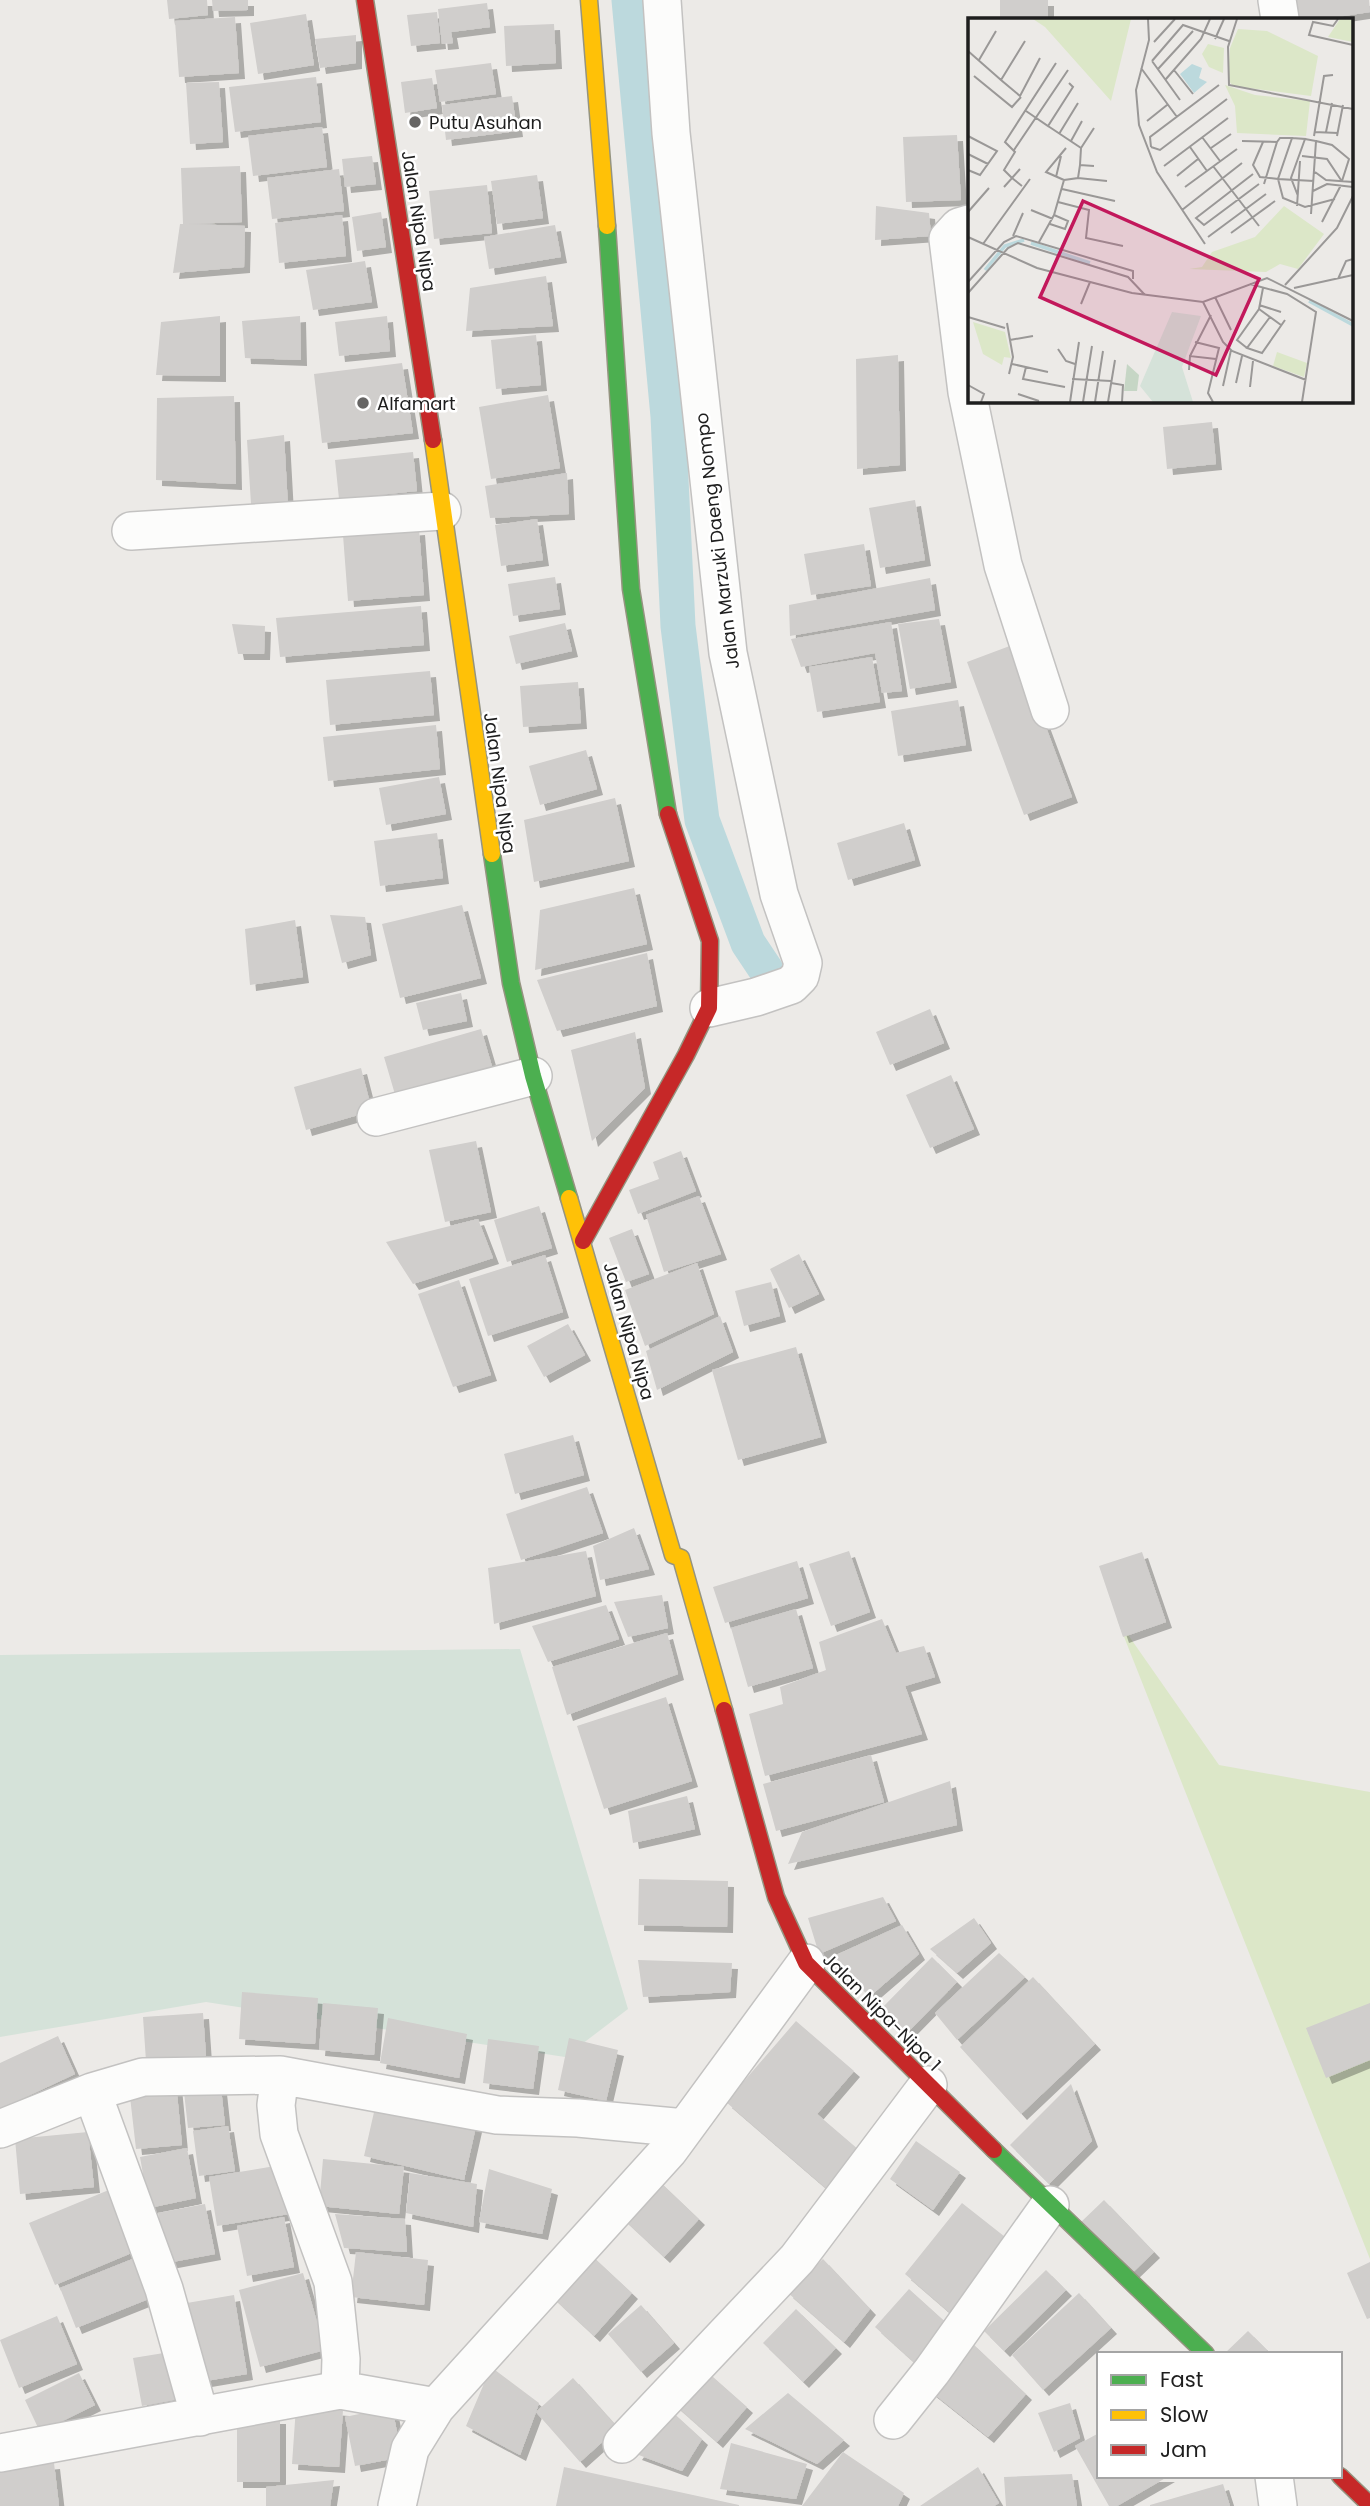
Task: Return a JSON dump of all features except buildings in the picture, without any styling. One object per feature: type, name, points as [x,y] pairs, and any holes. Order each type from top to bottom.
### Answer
[{"type":"street","name":"Jalan Nipa Nipa","points":[[365,0],[409,276],[511,983],[533,1076],[677,1557]]},
{"type":"street","points":[[583,1241],[680,1067],[709,1008],[710,941],[667,813],[631,589],[589,0]]},
{"type":"street","name":"Jalan Marzuki Daeng Nompo","points":[[662,0],[671,132],[728,653],[779,894],[803,963],[800,976],[792,985],[709,1008]]},
{"type":"street","points":[[1276,0],[1280,18]]},
{"type":"street","points":[[968,223],[959,227],[948,239],[968,397]]},
{"type":"street","points":[[969,402],[1003,565],[1050,710]]},
{"type":"street","points":[[131,531],[442,511]]},
{"type":"street","points":[[376,1117],[533,1076]]},
{"type":"street","name":"Jalan Nipa-Nipa 1","points":[[677,1557],[776,1897],[806,1963],[1050,2205],[1204,2352]]},
{"type":"street","points":[[397,2506],[410,2449],[436,2407],[669,2150],[806,1963]]},
{"type":"street","points":[[0,2129],[92,2092],[143,2077],[280,2075],[497,2115],[578,2118],[685,2128]]},
{"type":"street","points":[[280,2075],[276,2105],[279,2134],[327,2261],[332,2282],[341,2360],[340,2390]]},
{"type":"street","points":[[622,2444],[797,2259],[928,2085]]},
{"type":"street","points":[[92,2092],[164,2288],[200,2417]]},
{"type":"street","points":[[893,2420],[932,2371],[1050,2205]]},
{"type":"street","points":[[0,2453],[340,2390],[436,2407]]},
{"type":"street","points":[[1274,2478],[1278,2506]]},
{"type":"street","points":[[1342,2478],[1370,2505]]},
{"type":"green space","points":[[1117,1619],[1219,1765],[1370,1792],[1370,2259]]},
{"type":"shaded area","points":[[520,1649],[628,2009],[565,2057],[206,2002],[0,2037],[0,1655]]},
{"type":"waterway","points":[[629,0],[668,416],[678,626],[702,820],[748,943],[766,970]]},
{"type":"traffic: fast","points":[[607,226],[631,589],[668,814]]},
{"type":"traffic: fast","points":[[492,854],[511,983],[533,1076],[569,1198]]},
{"type":"traffic: fast","points":[[994,2150],[1204,2352]]},
{"type":"traffic: slow","points":[[589,0],[607,226]]},
{"type":"traffic: slow","points":[[433,440],[492,854]]},
{"type":"traffic: slow","points":[[569,1198],[673,1555],[681,1558],[724,1710]]},
{"type":"traffic: jam","points":[[365,0],[433,440]]},
{"type":"traffic: jam","points":[[583,1241],[686,1055],[709,1008],[710,941],[668,814]]},
{"type":"traffic: jam","points":[[724,1710],[776,1897],[806,1963],[994,2150]]},
{"type":"traffic: jam","points":[[1342,2478],[1370,2505]]},
{"type":"place","name":"Putu Asuhan","points":[[415,122]]},
{"type":"place","name":"Alfamart","points":[[363,403]]}]
